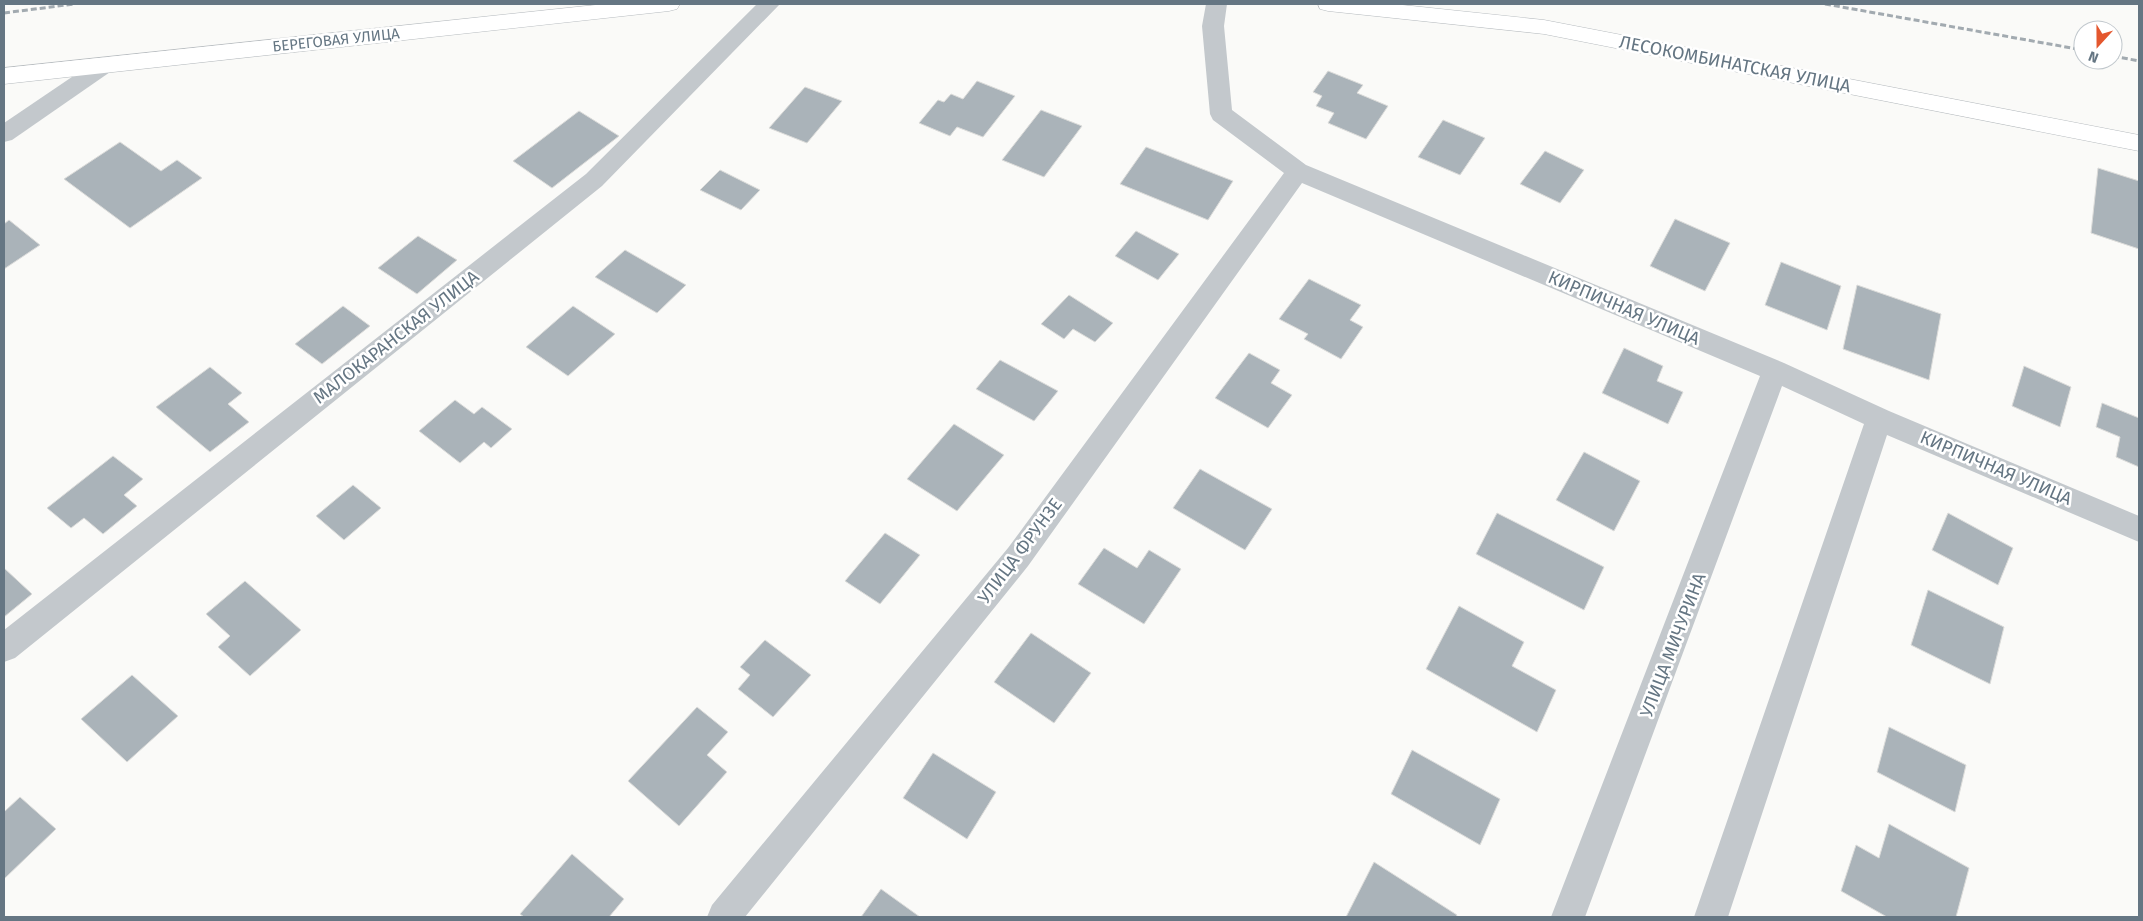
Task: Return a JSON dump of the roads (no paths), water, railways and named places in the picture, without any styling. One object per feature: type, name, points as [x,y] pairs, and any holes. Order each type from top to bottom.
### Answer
[{"type":"main road","name":"БЕРЕГОВАЯ УЛИЦА","points":[[4,76],[669,4]]},
{"type":"main road","name":"ЛЕСОКОМБИНАТСКАЯ УЛИЦА","points":[[1328,4],[1544,26],[2139,143]]},
{"type":"street","name":"МАЛОКАРАНСКАЯ УЛИЦА","points":[[4,648],[594,180],[768,4]]},
{"type":"street","name":"КИРПИЧНАЯ УЛИЦА","points":[[1216,4],[1213,26],[1221,114],[1298,171],[1776,371],[1879,419],[2139,529]]},
{"type":"street","points":[[4,134],[105,65]]},
{"type":"street","name":"УЛИЦА ФРУНЗЕ","points":[[724,917],[1018,557],[1298,171]]},
{"type":"street","name":"УЛИЦА МИЧУРИНА","points":[[1568,917],[1776,371]]},
{"type":"street","points":[[1711,917],[1879,419]]},
{"type":"railway","points":[[4,13],[74,4]]},
{"type":"railway","points":[[1825,4],[2073,48]]},
{"type":"railway","points":[[2123,58],[2139,61]]}]
